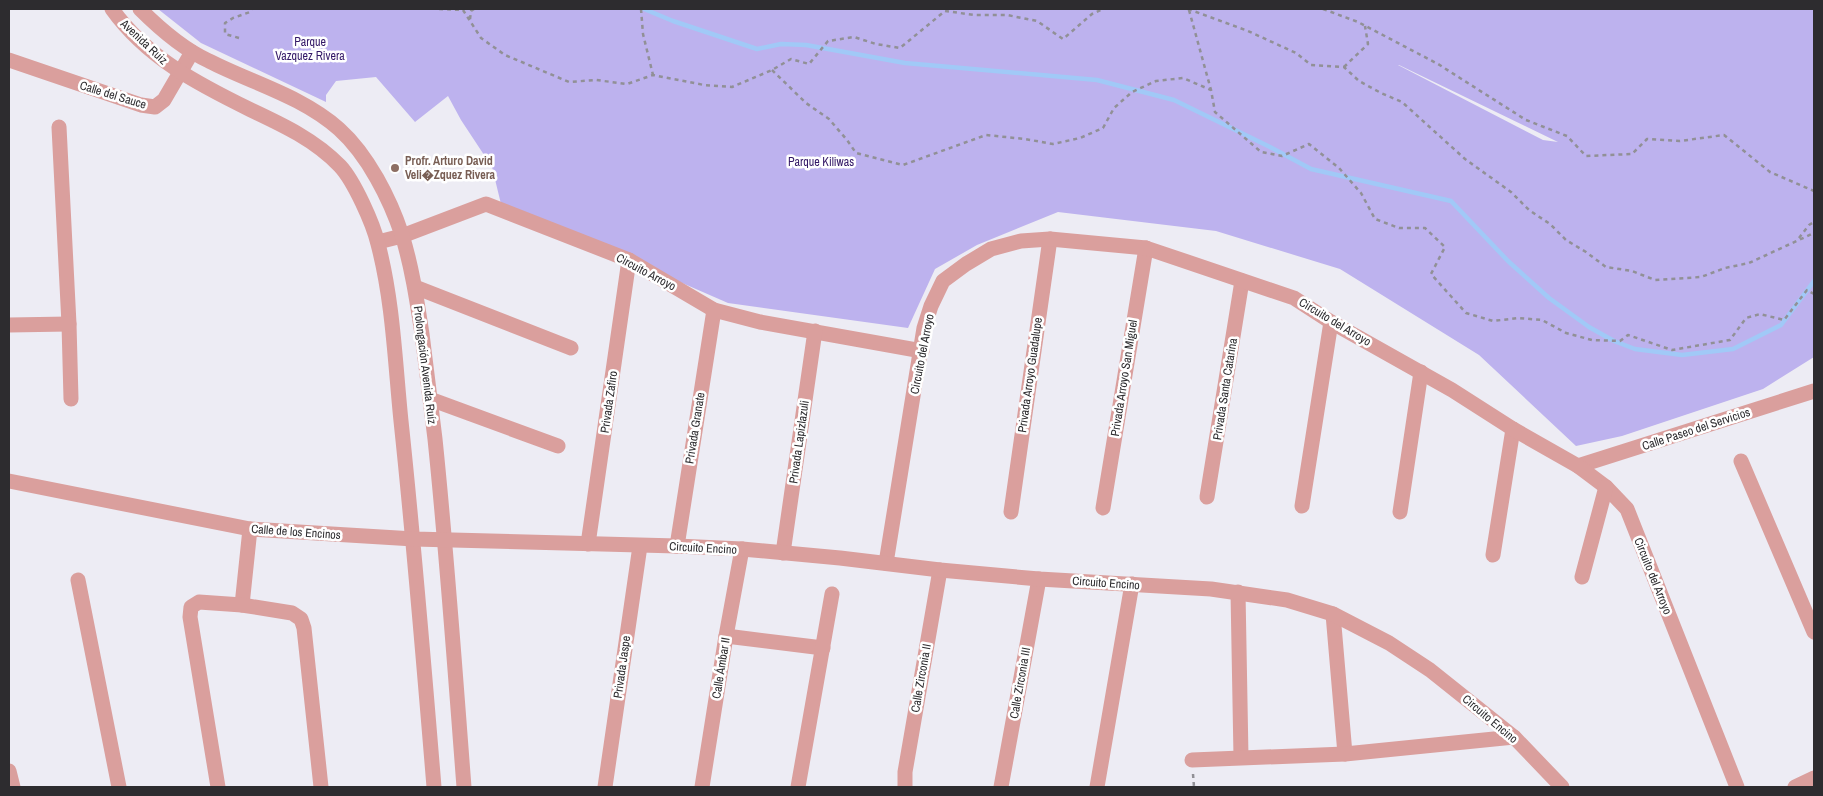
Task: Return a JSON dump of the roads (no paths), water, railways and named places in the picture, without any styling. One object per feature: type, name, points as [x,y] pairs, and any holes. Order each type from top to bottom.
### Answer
[{"type":"street","name":"Avenida Ruiz","points":[[112,9],[123,25],[146,47],[180,73]]},
{"type":"street","name":"Avenida Ruiz","points":[[140,9],[156,25],[192,52]]},
{"type":"street","name":"Calle del Sauce","points":[[9,60],[140,105],[154,107],[164,100],[192,52]]},
{"type":"street","name":"Prolongación Avenida Ruíz","points":[[192,52],[299,102],[340,130],[372,171],[385,192],[402,236],[415,286],[430,399],[445,540],[464,787]]},
{"type":"street","points":[[180,73],[301,134],[322,148],[342,168],[361,199],[378,242],[387,291],[414,539],[434,787]]},
{"type":"street","points":[[59,127],[71,399]]},
{"type":"street","name":"Circuito Arroyo","points":[[378,242],[402,236],[486,204],[630,260],[714,310],[760,322],[922,351]]},
{"type":"street","name":"Circuito del Arroyo","points":[[886,563],[922,351],[924,328],[943,281],[991,249],[1021,241],[1050,238],[1146,248],[1294,298],[1331,322],[1421,372],[1513,429],[1578,466],[1606,487],[1627,509],[1737,787]]},
{"type":"street","name":"Privada Arroyo Guadalupe","points":[[1010,512],[1050,238]]},
{"type":"street","name":"Privada Arroyo San Miguel","points":[[1103,508],[1146,248]]},
{"type":"street","name":"Privada Zafiro","points":[[588,544],[630,260]]},
{"type":"street","name":"Privada Santa Catarina","points":[[1207,497],[1242,281]]},
{"type":"street","points":[[415,286],[571,348]]},
{"type":"street","name":"Privada Granate","points":[[677,546],[714,310]]},
{"type":"street","points":[[1302,506],[1331,322]]},
{"type":"street","points":[[9,325],[69,324]]},
{"type":"street","name":"Privada Lapizlazuli","points":[[783,553],[814,331]]},
{"type":"street","points":[[1400,512],[1421,372]]},
{"type":"street","name":"Calle Paseo del Servicios","points":[[1578,466],[1814,391]]},
{"type":"street","points":[[430,399],[558,446]]},
{"type":"street","points":[[1493,555],[1513,429]]},
{"type":"street","points":[[1741,462],[1814,632]]},
{"type":"street","name":"Calle de los Encinos","points":[[9,481],[250,529],[414,539],[588,544]]},
{"type":"street","points":[[1582,577],[1606,487]]},
{"type":"street","points":[[242,605],[250,529]]},
{"type":"street","name":"Circuito Encino","points":[[588,544],[677,546],[783,553],[940,570],[1210,589],[1287,600],[1333,614],[1389,643],[1430,670],[1514,737],[1562,787]]},
{"type":"street","name":"Privada Jaspe","points":[[605,787],[640,546]]},
{"type":"street","name":"Calle Ámbar II","points":[[702,787],[742,550]]},
{"type":"street","name":"Calle Zirconia II","points":[[905,787],[905,772],[940,570]]},
{"type":"street","name":"Calle Zirconia III","points":[[1001,787],[1039,578]]},
{"type":"street","points":[[78,580],[119,787]]},
{"type":"street","points":[[1097,787],[1132,584]]},
{"type":"street","points":[[1238,592],[1241,757]]},
{"type":"street","points":[[798,787],[832,594]]},
{"type":"street","points":[[218,787],[190,617],[191,607],[199,602],[242,605],[292,613],[301,619],[304,628],[321,787]]},
{"type":"street","points":[[1333,614],[1345,754]]},
{"type":"street","points":[[726,636],[824,648]]},
{"type":"street","points":[[1192,760],[1345,754],[1514,737]]},
{"type":"street","points":[[9,771],[13,787]]},
{"type":"street","points":[[1795,787],[1814,778]]},
{"type":"waterway","points":[[644,9],[673,21],[757,49],[781,44],[806,45],[905,63],[1097,80],[1174,100],[1311,169],[1451,201],[1508,261],[1549,298],[1589,327],[1614,341],[1635,349],[1682,355],[1733,349],[1781,325],[1814,281]]},
{"type":"place","name":"Profr. Arturo David Veli�Zquez Rivera","points":[[395,168]]},
{"type":"park label","name":"Parque Vazquez Rivera","points":[[310,49]]},
{"type":"park label","name":"Parque Kiliwas","points":[[821,162]]}]
